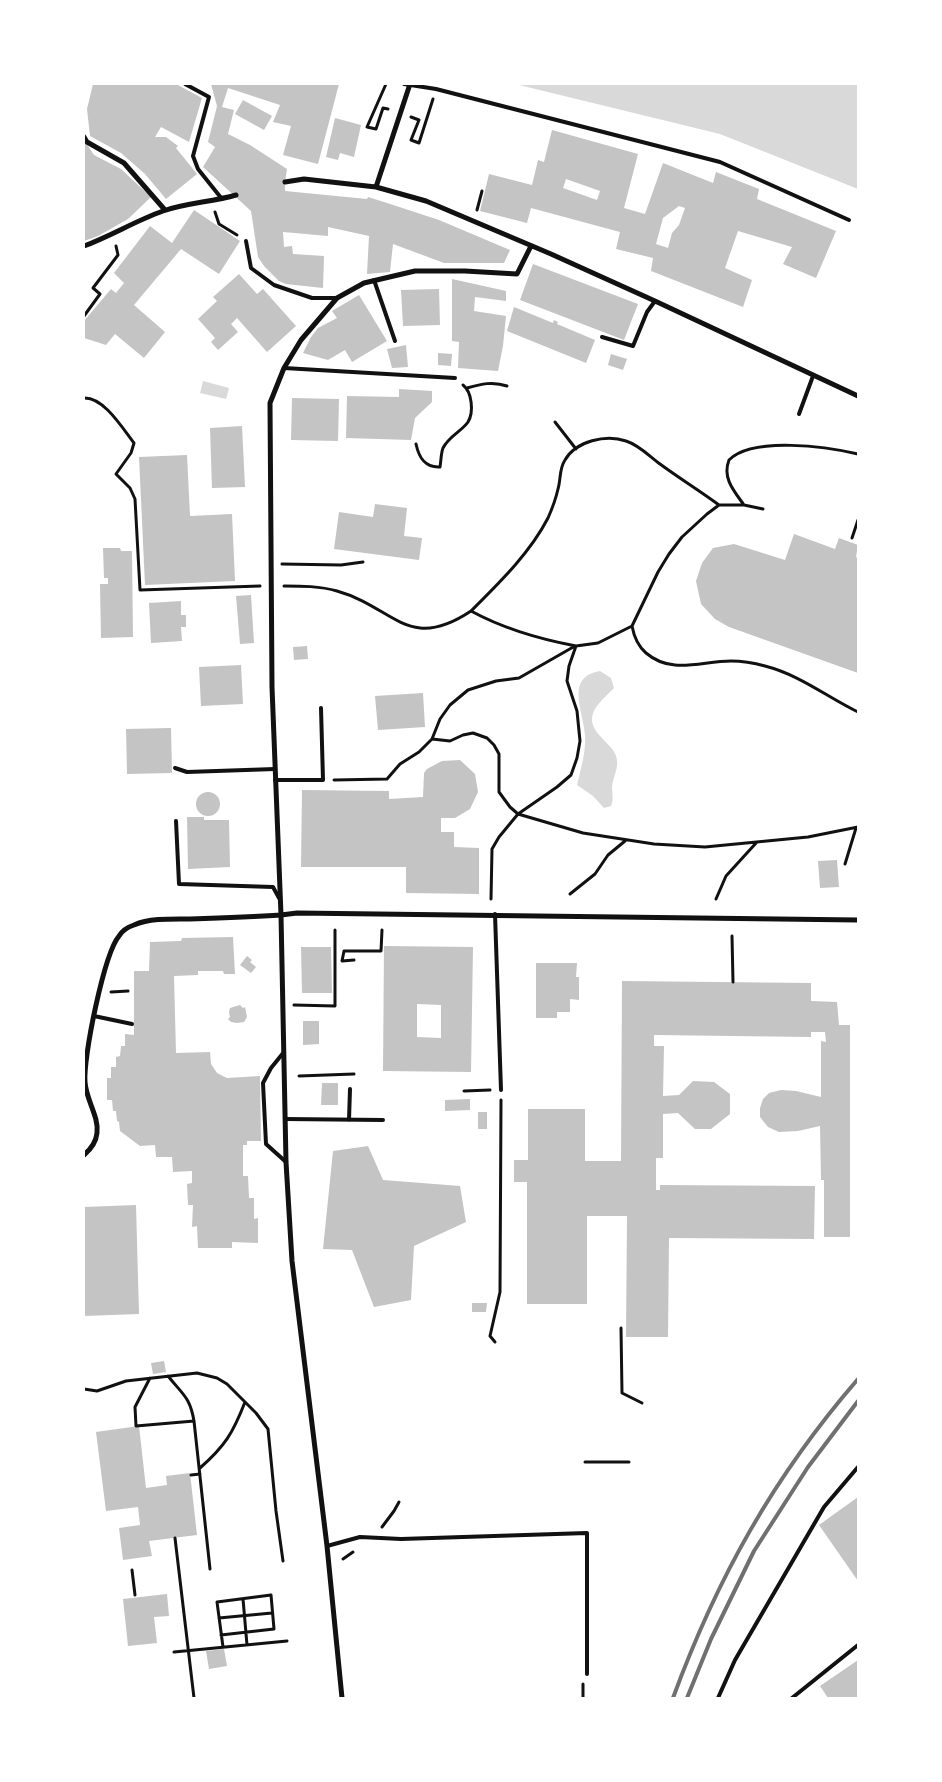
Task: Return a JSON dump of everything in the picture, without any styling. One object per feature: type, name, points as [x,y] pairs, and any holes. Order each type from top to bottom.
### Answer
[{"type":"street","points":[[376,187],[410,84]]},
{"type":"street","points":[[84,137],[87,142],[124,163],[165,210]]},
{"type":"street","points":[[285,182],[304,179],[376,187],[426,201],[655,301],[858,396]]},
{"type":"street","points":[[84,246],[165,210],[236,195]]},
{"type":"street","points":[[342,1698],[327,1546],[292,1261],[286,1162],[281,915],[270,586],[270,403],[284,368],[301,340],[336,298],[364,283],[415,271],[517,274],[531,246]]},
{"type":"street","points":[[84,1155],[90,1150],[97,1135],[96,1118],[85,1084],[87,1049],[114,943],[118,936],[131,925],[161,920],[281,915],[297,912],[858,920]]},
{"type":"lane","points":[[185,84],[209,97],[193,156],[198,169],[222,199]]},
{"type":"lane","points":[[404,84],[436,89],[720,162],[849,220]]},
{"type":"lane","points":[[246,241],[251,268],[274,285],[312,298],[336,298]]},
{"type":"lane","points":[[374,280],[395,341]]},
{"type":"lane","points":[[602,337],[633,346],[647,312],[655,301]]},
{"type":"lane","points":[[284,368],[455,378]]},
{"type":"lane","points":[[799,414],[813,376]]},
{"type":"lane","points":[[275,780],[323,780],[321,708]]},
{"type":"lane","points":[[175,768],[187,772],[275,769]]},
{"type":"lane","points":[[176,821],[179,884],[273,887],[279,899]]},
{"type":"lane","points":[[495,914],[501,1090]]},
{"type":"lane","points":[[94,1016],[132,1024]]},
{"type":"lane","points":[[284,1052],[270,1068],[263,1084],[266,1144],[286,1162]]},
{"type":"lane","points":[[349,1120],[350,1089]]},
{"type":"lane","points":[[286,1119],[383,1120]]},
{"type":"lane","points":[[718,1698],[735,1660],[824,1507],[858,1466]]},
{"type":"lane","points":[[327,1546],[360,1537],[410,1539],[587,1533],[587,1674]]},
{"type":"lane","points":[[792,1698],[858,1645]]},
{"type":"path","points":[[386,84],[367,127],[376,129],[383,108],[389,109]]},
{"type":"path","points":[[410,117],[419,120],[411,140],[419,142],[436,89]]},
{"type":"path","points":[[476,212],[482,191]]},
{"type":"path","points":[[219,224],[246,241]]},
{"type":"path","points":[[84,316],[100,294],[93,288],[118,255],[114,233]]},
{"type":"path","points":[[416,444],[418,453],[423,461],[432,468],[440,467],[442,449],[451,437],[468,422],[472,407],[467,388],[455,378]]},
{"type":"path","points":[[467,388],[481,384],[498,383],[506,386]]},
{"type":"path","points":[[84,398],[90,398],[109,410],[134,443],[131,453],[116,474],[130,488],[135,499],[140,590],[307,586],[337,591],[362,601],[403,624],[422,630],[438,628],[458,620],[471,611],[491,592],[536,538],[549,516],[559,488],[561,466],[566,457],[576,449],[594,440],[610,438],[625,440],[638,446],[660,464],[719,505],[763,509]]},
{"type":"path","points":[[555,422],[576,449]]},
{"type":"path","points":[[744,506],[731,486],[726,473],[729,460],[739,453],[764,447],[784,446],[830,448],[858,454]]},
{"type":"path","points":[[719,505],[694,524],[675,546],[658,572],[632,626],[634,636],[642,649],[650,656],[666,664],[687,666],[730,661],[764,666],[804,681],[858,712]]},
{"type":"path","points":[[852,538],[858,520]]},
{"type":"path","points":[[270,563],[341,564],[363,562]]},
{"type":"path","points":[[471,611],[494,624],[576,646],[598,643],[632,626]]},
{"type":"path","points":[[323,780],[387,779],[400,764],[419,752],[432,738],[440,719],[450,705],[468,690],[496,680],[519,678],[576,646]]},
{"type":"path","points":[[491,899],[492,849],[499,837],[518,814],[571,775],[577,758],[580,742],[577,711],[567,681],[569,666],[576,646]]},
{"type":"path","points":[[432,738],[450,741],[473,733],[486,738],[494,745],[499,754],[499,792],[518,814],[583,833],[654,844],[706,847],[808,837],[857,828],[845,864]]},
{"type":"path","points":[[570,894],[595,874],[608,855],[626,840]]},
{"type":"path","points":[[716,899],[726,876],[757,841]]},
{"type":"path","points":[[293,1005],[335,1006],[335,930]]},
{"type":"path","points":[[354,960],[342,960],[344,951],[381,951],[382,930]]},
{"type":"path","points":[[732,936],[733,982]]},
{"type":"path","points":[[298,1076],[354,1074]]},
{"type":"path","points":[[464,1091],[501,1090],[500,1292],[490,1336],[495,1342]]},
{"type":"path","points":[[621,1328],[622,1393],[642,1404]]},
{"type":"path","points":[[84,1395],[86,1389],[97,1392],[126,1381],[197,1373],[217,1378],[227,1384],[246,1402],[268,1429],[283,1561]]},
{"type":"path","points":[[168,1376],[191,1405],[210,1569]]},
{"type":"path","points":[[150,1378],[135,1407],[136,1426],[194,1421]]},
{"type":"path","points":[[199,1468],[219,1451],[235,1427],[246,1402]]},
{"type":"path","points":[[585,1462],[629,1462]]},
{"type":"path","points":[[191,1475],[200,1474]]},
{"type":"path","points":[[175,1538],[194,1698]]},
{"type":"path","points":[[132,1570],[135,1595]]},
{"type":"path","points":[[221,1635],[274,1629],[271,1595],[217,1602],[222,1647]]},
{"type":"path","points":[[243,1599],[248,1645]]},
{"type":"path","points":[[219,1618],[272,1612]]},
{"type":"path","points":[[174,1652],[287,1641]]},
{"type":"shaded area","points":[[515,84],[858,84],[858,189],[720,134]]},
{"type":"shaded area","points":[[203,381],[229,388],[226,399],[200,393]]},
{"type":"shaded area","points":[[600,671],[611,678],[614,688],[597,706],[592,717],[593,724],[596,731],[614,751],[617,760],[612,787],[612,803],[611,806],[604,808],[593,796],[577,785],[585,741],[579,688],[582,680]]},
{"type":"building","points":[[93,84],[176,84],[202,98],[189,142],[161,127],[155,137],[166,137],[178,146],[176,148],[197,174],[166,199],[145,174],[121,153],[90,136],[87,109]]},
{"type":"building","points":[[211,84],[339,84],[318,164],[283,155],[291,126],[273,122],[280,105],[228,88],[222,107],[234,110],[228,134],[250,145],[287,169],[285,191],[367,199],[368,197],[439,220],[510,250],[504,263],[444,263],[393,244],[390,272],[367,274],[369,236],[328,227],[328,236],[283,232],[284,247],[292,246],[293,254],[324,256],[323,288],[286,284],[279,281],[258,257],[251,211],[203,167],[215,147],[208,142],[217,106]]},
{"type":"building","points":[[243,100],[272,116],[264,130],[235,114]]},
{"type":"building","points":[[335,118],[361,125],[354,157],[340,153],[338,160],[326,157]]},
{"type":"building","points":[[552,130],[638,154],[624,208],[645,214],[663,163],[713,183],[716,172],[759,189],[757,199],[836,231],[816,278],[783,264],[792,247],[738,231],[725,268],[752,280],[743,307],[651,271],[653,258],[616,249],[620,232],[531,208],[527,223],[480,211],[489,174],[532,185],[538,160],[544,162]],"holes":[[[566,179],[600,191],[597,200],[563,188]],[[679,206],[685,208],[679,225],[672,233],[668,248],[656,244],[663,218]]]},
{"type":"building","points":[[84,140],[94,155],[121,169],[151,197],[128,219],[98,236],[84,241]]},
{"type":"building","points":[[194,210],[240,241],[219,274],[181,249],[134,305],[165,332],[144,358],[115,334],[106,345],[84,338],[84,321],[111,289],[116,293],[124,283],[114,273],[150,226],[172,243]]},
{"type":"building","points":[[533,264],[638,304],[624,340],[520,300]]},
{"type":"building","points":[[239,274],[257,294],[263,289],[296,326],[267,352],[237,318],[231,324],[238,332],[218,350],[211,342],[215,338],[198,319],[217,301],[213,297]]},
{"type":"building","points":[[452,279],[506,291],[506,301],[475,297],[474,311],[506,316],[498,371],[458,368],[459,342],[452,341]]},
{"type":"building","points":[[439,289],[440,325],[403,326],[401,290]]},
{"type":"building","points":[[359,295],[387,341],[352,362],[345,350],[328,360],[303,353],[318,328],[337,318],[332,311]]},
{"type":"building","points":[[514,307],[553,323],[554,320],[558,322],[557,324],[595,340],[586,363],[507,331]]},
{"type":"building","points":[[406,345],[408,367],[392,368],[387,349]]},
{"type":"building","points":[[438,353],[452,354],[451,366],[438,365]]},
{"type":"building","points":[[611,354],[627,359],[623,370],[608,365]]},
{"type":"building","points":[[399,389],[432,391],[432,402],[415,418],[411,440],[346,438],[347,396],[399,397]]},
{"type":"building","points":[[292,398],[339,399],[338,441],[291,440]]},
{"type":"building","points":[[242,426],[245,487],[212,488],[210,428]]},
{"type":"building","points":[[187,455],[190,516],[232,514],[235,581],[145,585],[139,457]]},
{"type":"building","points":[[375,504],[407,508],[404,536],[422,538],[419,560],[334,549],[339,512],[373,517]]},
{"type":"building","points":[[794,534],[835,549],[839,538],[858,545],[856,557],[858,558],[858,673],[729,627],[715,619],[701,604],[696,581],[702,563],[713,548],[734,544],[785,560]]},
{"type":"building","points":[[103,548],[120,548],[121,551],[132,551],[133,637],[101,638],[100,584],[108,584],[108,578],[104,578]]},
{"type":"building","points":[[251,595],[254,643],[240,644],[236,596]]},
{"type":"building","points":[[181,601],[181,615],[186,615],[186,627],[181,627],[182,641],[151,643],[149,603]]},
{"type":"building","points":[[307,646],[308,659],[294,660],[293,647]]},
{"type":"building","points":[[241,665],[243,704],[201,706],[199,667]]},
{"type":"building","points":[[423,693],[425,727],[378,730],[375,696]]},
{"type":"building","points":[[171,728],[172,773],[127,774],[126,729]]},
{"type":"building","points":[[460,760],[475,774],[478,792],[470,809],[455,818],[441,818],[441,832],[454,832],[454,847],[479,848],[479,894],[406,893],[406,867],[301,867],[302,790],[389,791],[389,799],[423,797],[424,773],[427,769],[442,761]]},
{"type":"building","points":[[208,792],[216,796],[220,804],[216,812],[208,816],[200,812],[196,804],[200,796]]},
{"type":"building","points":[[187,817],[204,817],[204,820],[229,820],[230,867],[188,869]]},
{"type":"building","points":[[837,860],[839,887],[820,888],[818,861]]},
{"type":"building","points":[[233,937],[235,974],[224,974],[223,971],[198,971],[198,975],[174,976],[176,1053],[210,1052],[211,1064],[217,1073],[227,1078],[260,1076],[261,1141],[247,1141],[247,1145],[243,1145],[243,1176],[248,1176],[249,1198],[254,1198],[254,1219],[258,1218],[258,1243],[232,1242],[232,1248],[198,1248],[197,1226],[192,1227],[193,1205],[188,1205],[187,1184],[192,1183],[192,1171],[173,1172],[172,1157],[156,1157],[155,1145],[140,1146],[120,1131],[116,1111],[113,1111],[112,1100],[107,1100],[107,1078],[111,1078],[111,1067],[116,1067],[116,1057],[120,1056],[121,1046],[125,1046],[125,1034],[134,1035],[134,971],[149,971],[150,942],[181,941],[182,938]]},
{"type":"building","points":[[384,946],[473,947],[471,1072],[383,1071]],"holes":[[[417,1004],[441,1005],[441,1038],[417,1037]]]},
{"type":"building","points":[[301,947],[331,947],[332,993],[302,993]]},
{"type":"building","points":[[247,956],[256,967],[251,973],[240,965]]},
{"type":"building","points":[[536,963],[577,963],[576,977],[579,977],[579,1000],[570,999],[570,1012],[557,1012],[557,1018],[536,1018]]},
{"type":"building","points":[[622,981],[811,983],[811,1001],[837,1002],[839,1025],[850,1025],[850,1237],[824,1237],[824,1180],[821,1180],[820,1126],[798,1131],[779,1132],[768,1127],[760,1117],[763,1099],[769,1093],[781,1090],[796,1091],[821,1097],[821,1041],[826,1042],[825,1032],[811,1032],[811,1037],[654,1035],[654,1046],[664,1046],[663,1096],[679,1095],[693,1081],[714,1082],[730,1094],[730,1114],[711,1129],[695,1129],[678,1113],[663,1114],[663,1158],[656,1158],[656,1190],[660,1190],[660,1185],[815,1186],[814,1239],[669,1238],[668,1337],[626,1337],[627,1216],[587,1216],[587,1304],[527,1304],[527,1182],[514,1182],[514,1160],[528,1160],[528,1109],[585,1109],[585,1161],[621,1161]]},
{"type":"building","points":[[240,1005],[243,1008],[245,1007],[247,1017],[244,1022],[231,1022],[228,1019],[230,1017],[230,1008]]},
{"type":"building","points":[[303,1021],[319,1021],[319,1044],[303,1045]]},
{"type":"building","points":[[322,1083],[338,1083],[338,1105],[321,1105]]},
{"type":"building","points":[[470,1099],[470,1110],[445,1111],[445,1100]]},
{"type":"building","points":[[478,1112],[487,1112],[487,1129],[478,1129]]},
{"type":"building","points":[[368,1146],[383,1180],[460,1186],[466,1222],[414,1246],[411,1300],[374,1307],[352,1250],[323,1249],[333,1151]]},
{"type":"building","points":[[136,1205],[139,1314],[84,1316],[84,1207]]},
{"type":"building","points":[[472,1303],[487,1303],[486,1312],[472,1312]]},
{"type":"building","points":[[164,1361],[166,1372],[153,1374],[151,1363]]},
{"type":"building","points":[[139,1426],[146,1488],[167,1485],[166,1476],[190,1473],[197,1535],[149,1541],[152,1556],[123,1560],[119,1528],[140,1525],[138,1507],[106,1511],[96,1432]]},
{"type":"building","points":[[858,1497],[858,1581],[819,1525]]},
{"type":"building","points":[[167,1594],[169,1616],[154,1617],[157,1643],[128,1646],[123,1599]]},
{"type":"building","points":[[224,1649],[227,1666],[209,1669],[206,1651]]},
{"type":"building","points":[[858,1660],[858,1698],[828,1698],[820,1686]]},
{"type":"railway","points":[[673,1698],[709,1611],[750,1530],[800,1453],[858,1379]]},
{"type":"railway","points":[[687,1698],[711,1639],[754,1551],[808,1467],[858,1401]]}]
